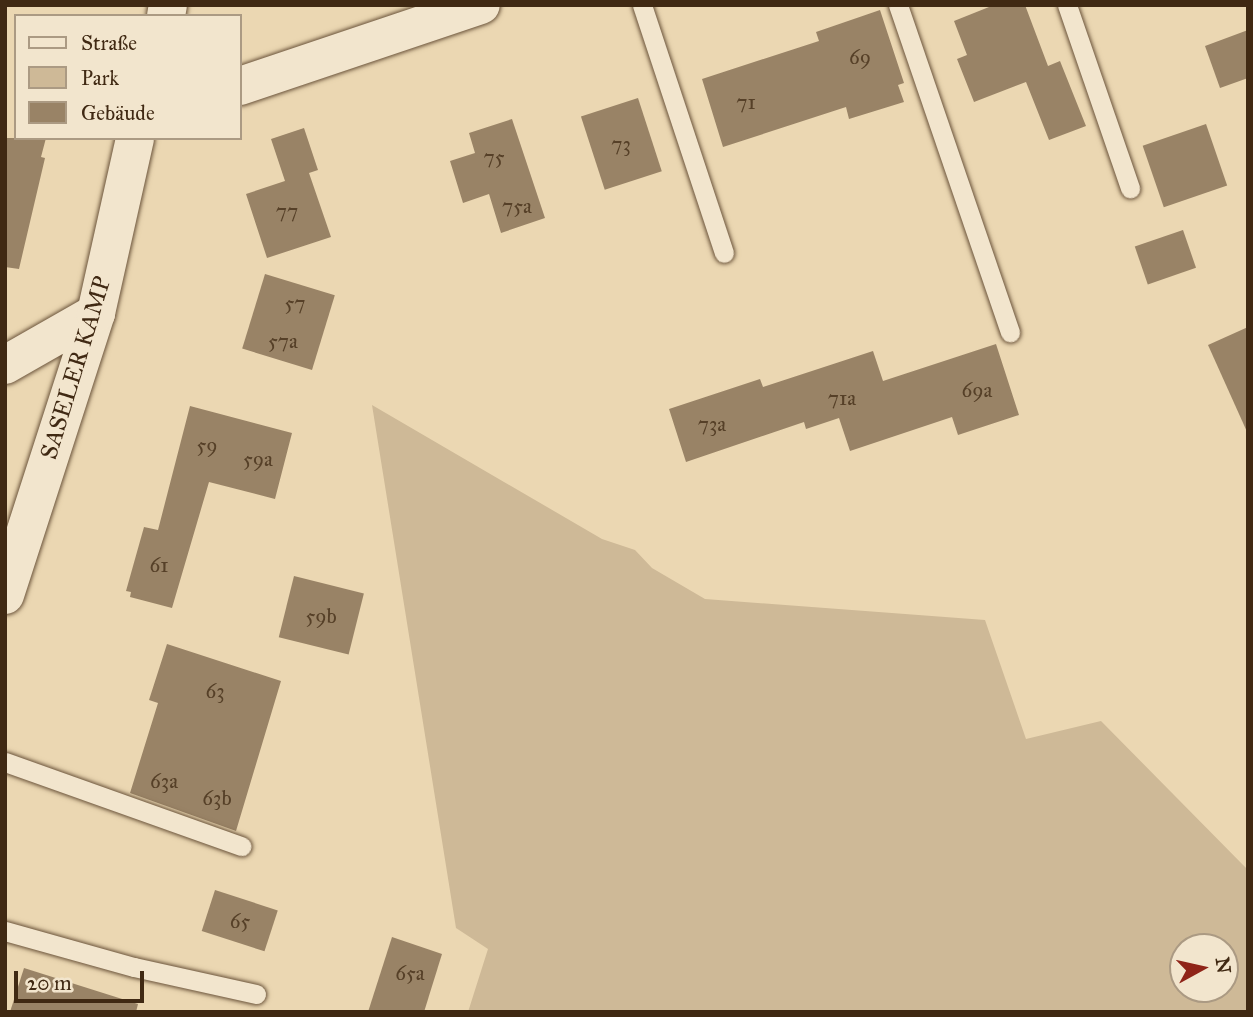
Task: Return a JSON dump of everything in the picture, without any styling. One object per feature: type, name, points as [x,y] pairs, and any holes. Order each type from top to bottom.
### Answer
[{"type":"street","points":[[242,85],[481,5]]},
{"type":"street","name":"SASELER KAMP","points":[[5,595],[96,313],[135,140]]},
{"type":"street","points":[[5,365],[96,313]]},
{"type":"lane","points":[[642,5],[724,253]]},
{"type":"lane","points":[[898,5],[1010,332]]},
{"type":"lane","points":[[1068,5],[1130,188]]},
{"type":"lane","points":[[5,762],[241,846]]},
{"type":"lane","points":[[5,931],[134,967],[256,994]]},
{"type":"green space","points":[[372,405],[602,539],[635,550],[652,568],[705,599],[985,620],[1026,739],[1101,721],[1248,870],[1248,1012],[468,1012],[488,949],[456,928]]},
{"type":"building","points":[[994,5],[1025,5],[1048,66],[1060,61],[1086,126],[1049,140],[1026,82],[974,102],[957,59],[967,55],[954,21]]},
{"type":"building","points":[[880,10],[904,83],[898,85],[904,102],[849,119],[846,107],[723,147],[702,79],[819,41],[816,32]]},
{"type":"building","points":[[1248,30],[1248,78],[1220,88],[1205,46]]},
{"type":"building","points":[[638,98],[662,171],[605,190],[581,117]]},
{"type":"building","points":[[512,119],[545,218],[501,233],[489,194],[463,203],[450,161],[475,153],[469,133]]},
{"type":"building","points":[[1206,124],[1227,185],[1164,207],[1143,146]]},
{"type":"building","points":[[304,128],[318,170],[309,173],[331,237],[267,258],[246,194],[285,181],[271,139]]},
{"type":"building","points":[[5,138],[45,140],[41,157],[45,158],[19,269],[5,267]]},
{"type":"building","points":[[1183,230],[1196,268],[1148,284],[1135,247]]},
{"type":"building","points":[[265,274],[335,295],[312,370],[242,349]]},
{"type":"building","points":[[1248,327],[1248,434],[1208,345]]},
{"type":"building","points":[[996,344],[1019,415],[958,435],[952,417],[850,451],[839,418],[806,429],[804,422],[686,462],[669,409],[760,379],[763,387],[873,351],[883,381]]},
{"type":"building","points":[[190,406],[292,433],[275,499],[209,482],[172,608],[130,597],[131,592],[126,591],[144,527],[158,530]]},
{"type":"building","points":[[294,576],[364,593],[349,655],[279,637]]},
{"type":"building","points":[[167,644],[281,681],[236,831],[130,793],[158,703],[149,700]]},
{"type":"building","points":[[215,890],[278,910],[264,951],[202,931]]},
{"type":"building","points":[[392,937],[442,954],[424,1012],[368,1012]]},
{"type":"building","points":[[24,968],[138,1004],[136,1012],[10,1012]]}]
